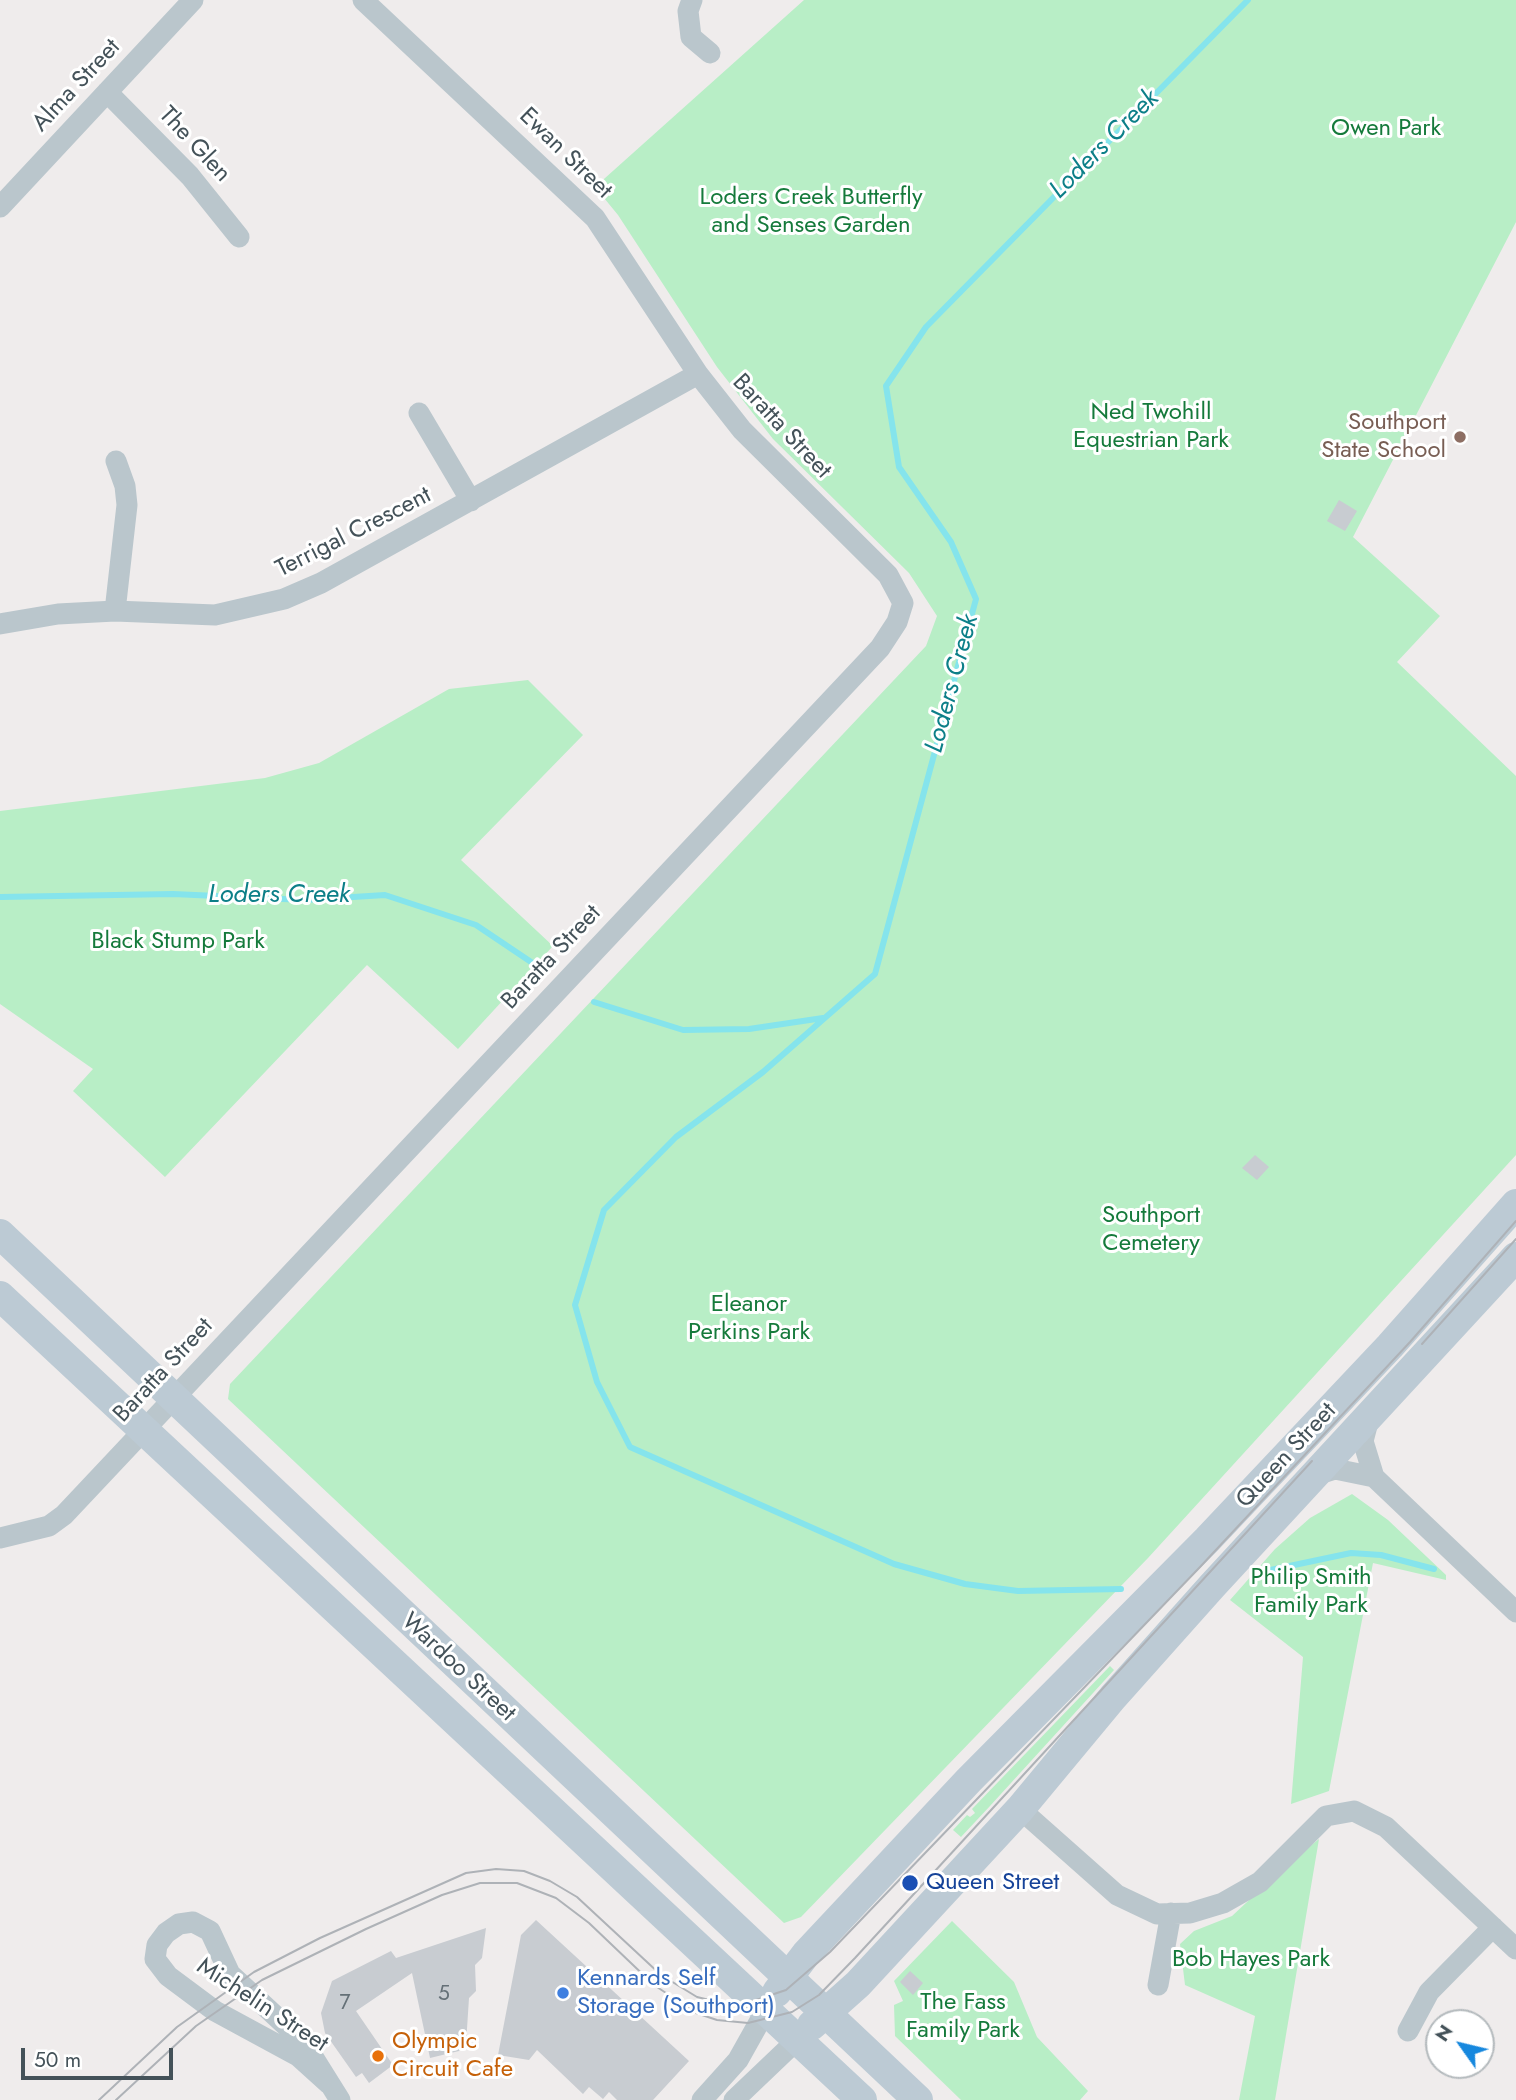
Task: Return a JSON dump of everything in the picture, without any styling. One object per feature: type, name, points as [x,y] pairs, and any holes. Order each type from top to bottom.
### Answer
[{"type":"main road","name":"Queen Street","points":[[766,2010],[787,1978],[969,1780],[1208,1541],[1390,1346],[1516,1204]]},
{"type":"main road","name":"Wardoo Street","points":[[1,1235],[918,2100]]},
{"type":"main road","name":"Queen Street","points":[[797,2040],[870,1972],[1020,1809],[1113,1697],[1516,1256]]},
{"type":"main road","name":"Wardoo Street","points":[[0,1296],[862,2100]]},
{"type":"street","name":"Alma Street","points":[[0,207],[193,0]]},
{"type":"street","name":"Ewan Street","points":[[363,0],[595,218],[698,374]]},
{"type":"street","points":[[692,0],[688,11],[691,37],[710,53]]},
{"type":"street","name":"The Glen","points":[[107,92],[190,176],[239,237]]},
{"type":"street","name":"Terrigal Crescent","points":[[0,624],[58,614],[115,611],[215,615],[284,599],[321,583],[698,374]]},
{"type":"street","name":"Baratta Street","points":[[0,1538],[50,1526],[64,1515],[870,658],[897,622],[903,603],[888,575],[744,432],[698,374]]},
{"type":"street","points":[[419,413],[471,501]]},
{"type":"street","points":[[115,611],[127,505],[125,486],[116,461]]},
{"type":"street","points":[[1369,1418],[1363,1441],[1374,1477],[1516,1612]]},
{"type":"street","points":[[1316,1475],[1335,1469],[1374,1477]]},
{"type":"street","points":[[1020,1809],[1117,1895],[1157,1914],[1190,1913],[1233,1898],[1261,1882],[1326,1816],[1354,1811],[1386,1827],[1516,1949]]},
{"type":"street","points":[[1158,1985],[1171,1913]]},
{"type":"street","name":"Michelin Street","points":[[189,1922],[210,1931],[217,1940],[222,1962],[233,1978],[295,2034],[335,2092],[298,2056],[215,2011],[168,1976],[155,1959],[157,1945],[166,1933],[179,1924],[189,1922]]},
{"type":"street","points":[[1408,2031],[1429,1993],[1493,1927]]},
{"type":"street","points":[[702,2100],[738,2060],[766,2010]]},
{"type":"street","points":[[734,2100],[797,2040]]},
{"type":"green space","points":[[804,0],[1516,0],[1516,222],[1353,537],[1440,616],[1397,662],[1516,776],[1516,1155],[1148,1558],[801,1917],[784,1923],[228,1399],[230,1384],[926,646],[937,616],[909,573],[773,439],[717,367],[618,215],[595,187]]},
{"type":"green space","name":"Black Stump Park","points":[[528,680],[583,735],[461,860],[553,946],[458,1049],[367,965],[165,1177],[73,1091],[93,1069],[0,1004],[0,811],[265,778],[319,763],[449,689]]},
{"type":"green space","name":"Philip Smith Family Park","points":[[1352,1494],[1388,1520],[1446,1575],[1446,1580],[1373,1563],[1329,1791],[1291,1804],[1303,1657],[1230,1600],[1275,1549],[1310,1518]]},
{"type":"green space","points":[[1110,1666],[1114,1670],[961,1837],[953,1830],[967,1815],[970,1817],[975,1813],[972,1809]]},
{"type":"green space","name":"Bob Hayes Park","points":[[1319,1839],[1275,2100],[1239,2100],[1255,2016],[1185,1985],[1180,1944],[1194,1931],[1232,1916]]},
{"type":"green space","name":"The Fass Family Park","points":[[952,1921],[1014,1982],[1037,2037],[1088,2091],[1080,2100],[961,2100],[895,2036],[894,2005],[903,2001],[894,1981]]},
{"type":"building","points":[[1339,500],[1357,511],[1345,531],[1327,521]]},
{"type":"building","points":[[1255,1155],[1269,1167],[1257,1180],[1242,1168]]},
{"type":"building","name":"Kennards Self Storage (Southport)","points":[[536,1920],[689,2061],[653,2100],[617,2100],[609,2092],[603,2099],[589,2087],[583,2094],[537,2050],[529,2060],[498,2055],[521,1935]]},
{"type":"building","points":[[486,1928],[482,1958],[475,1965],[476,1991],[469,1998],[466,2044],[459,2051],[430,2058],[412,1973],[356,2011],[393,2065],[369,2083],[362,2073],[356,2077],[325,2033],[321,2013],[332,1981],[391,1951],[396,1958]]},
{"type":"building","points":[[910,1971],[923,1983],[913,1995],[900,1982]]},
{"type":"waterway","name":"Loders Creek","points":[[1121,1589],[1018,1591],[965,1584],[894,1564],[630,1447],[597,1382],[575,1305],[604,1210],[676,1137],[763,1072],[875,974],[976,599],[951,542],[899,467],[886,386],[926,327],[1248,0]]},
{"type":"waterway","name":"Loders Creek","points":[[0,897],[173,894],[305,900],[385,895],[476,925],[540,968]]},
{"type":"waterway","name":"Loders Creek","points":[[594,1002],[683,1030],[749,1029],[823,1018]]},
{"type":"waterway","points":[[1261,1572],[1351,1553],[1381,1555],[1434,1569]]},
{"type":"tram line","points":[[99,2100],[177,2027],[254,1972],[320,1938],[466,1873],[496,1869],[524,1871],[550,1881],[577,1897],[661,1975],[697,1997],[722,2003],[744,2004],[786,1990],[830,1952],[1200,1567],[1410,1342],[1516,1221]]},
{"type":"tram line","points":[[1422,1344],[1516,1239]]},
{"type":"tram line","points":[[116,2100],[196,2026],[262,1980],[442,1895],[480,1883],[517,1883],[556,1898],[589,1923],[654,1985],[696,2013],[717,2020],[748,2023],[792,2012],[819,1995],[855,1958],[1312,1461]]},
{"type":"place","name":"Southport State School","points":[[1460,437]]},
{"type":"place","name":"Queen Street","points":[[910,1883]]},
{"type":"place","name":"Kennards Self Storage (Southport)","points":[[563,1993]]},
{"type":"place","name":"Olympic Circuit Cafe","points":[[378,2056]]},
{"type":"park label","name":"Owen Park","points":[[1386,129]]},
{"type":"park label","name":"Loders Creek Butterfly and Senses Garden","points":[[811,212]]},
{"type":"park label","name":"Ned Twohill Equestrian Park","points":[[1151,427]]},
{"type":"park label","name":"Southport Cemetery","points":[[1151,1230]]},
{"type":"park label","name":"Eleanor Perkins Park","points":[[749,1319]]}]
